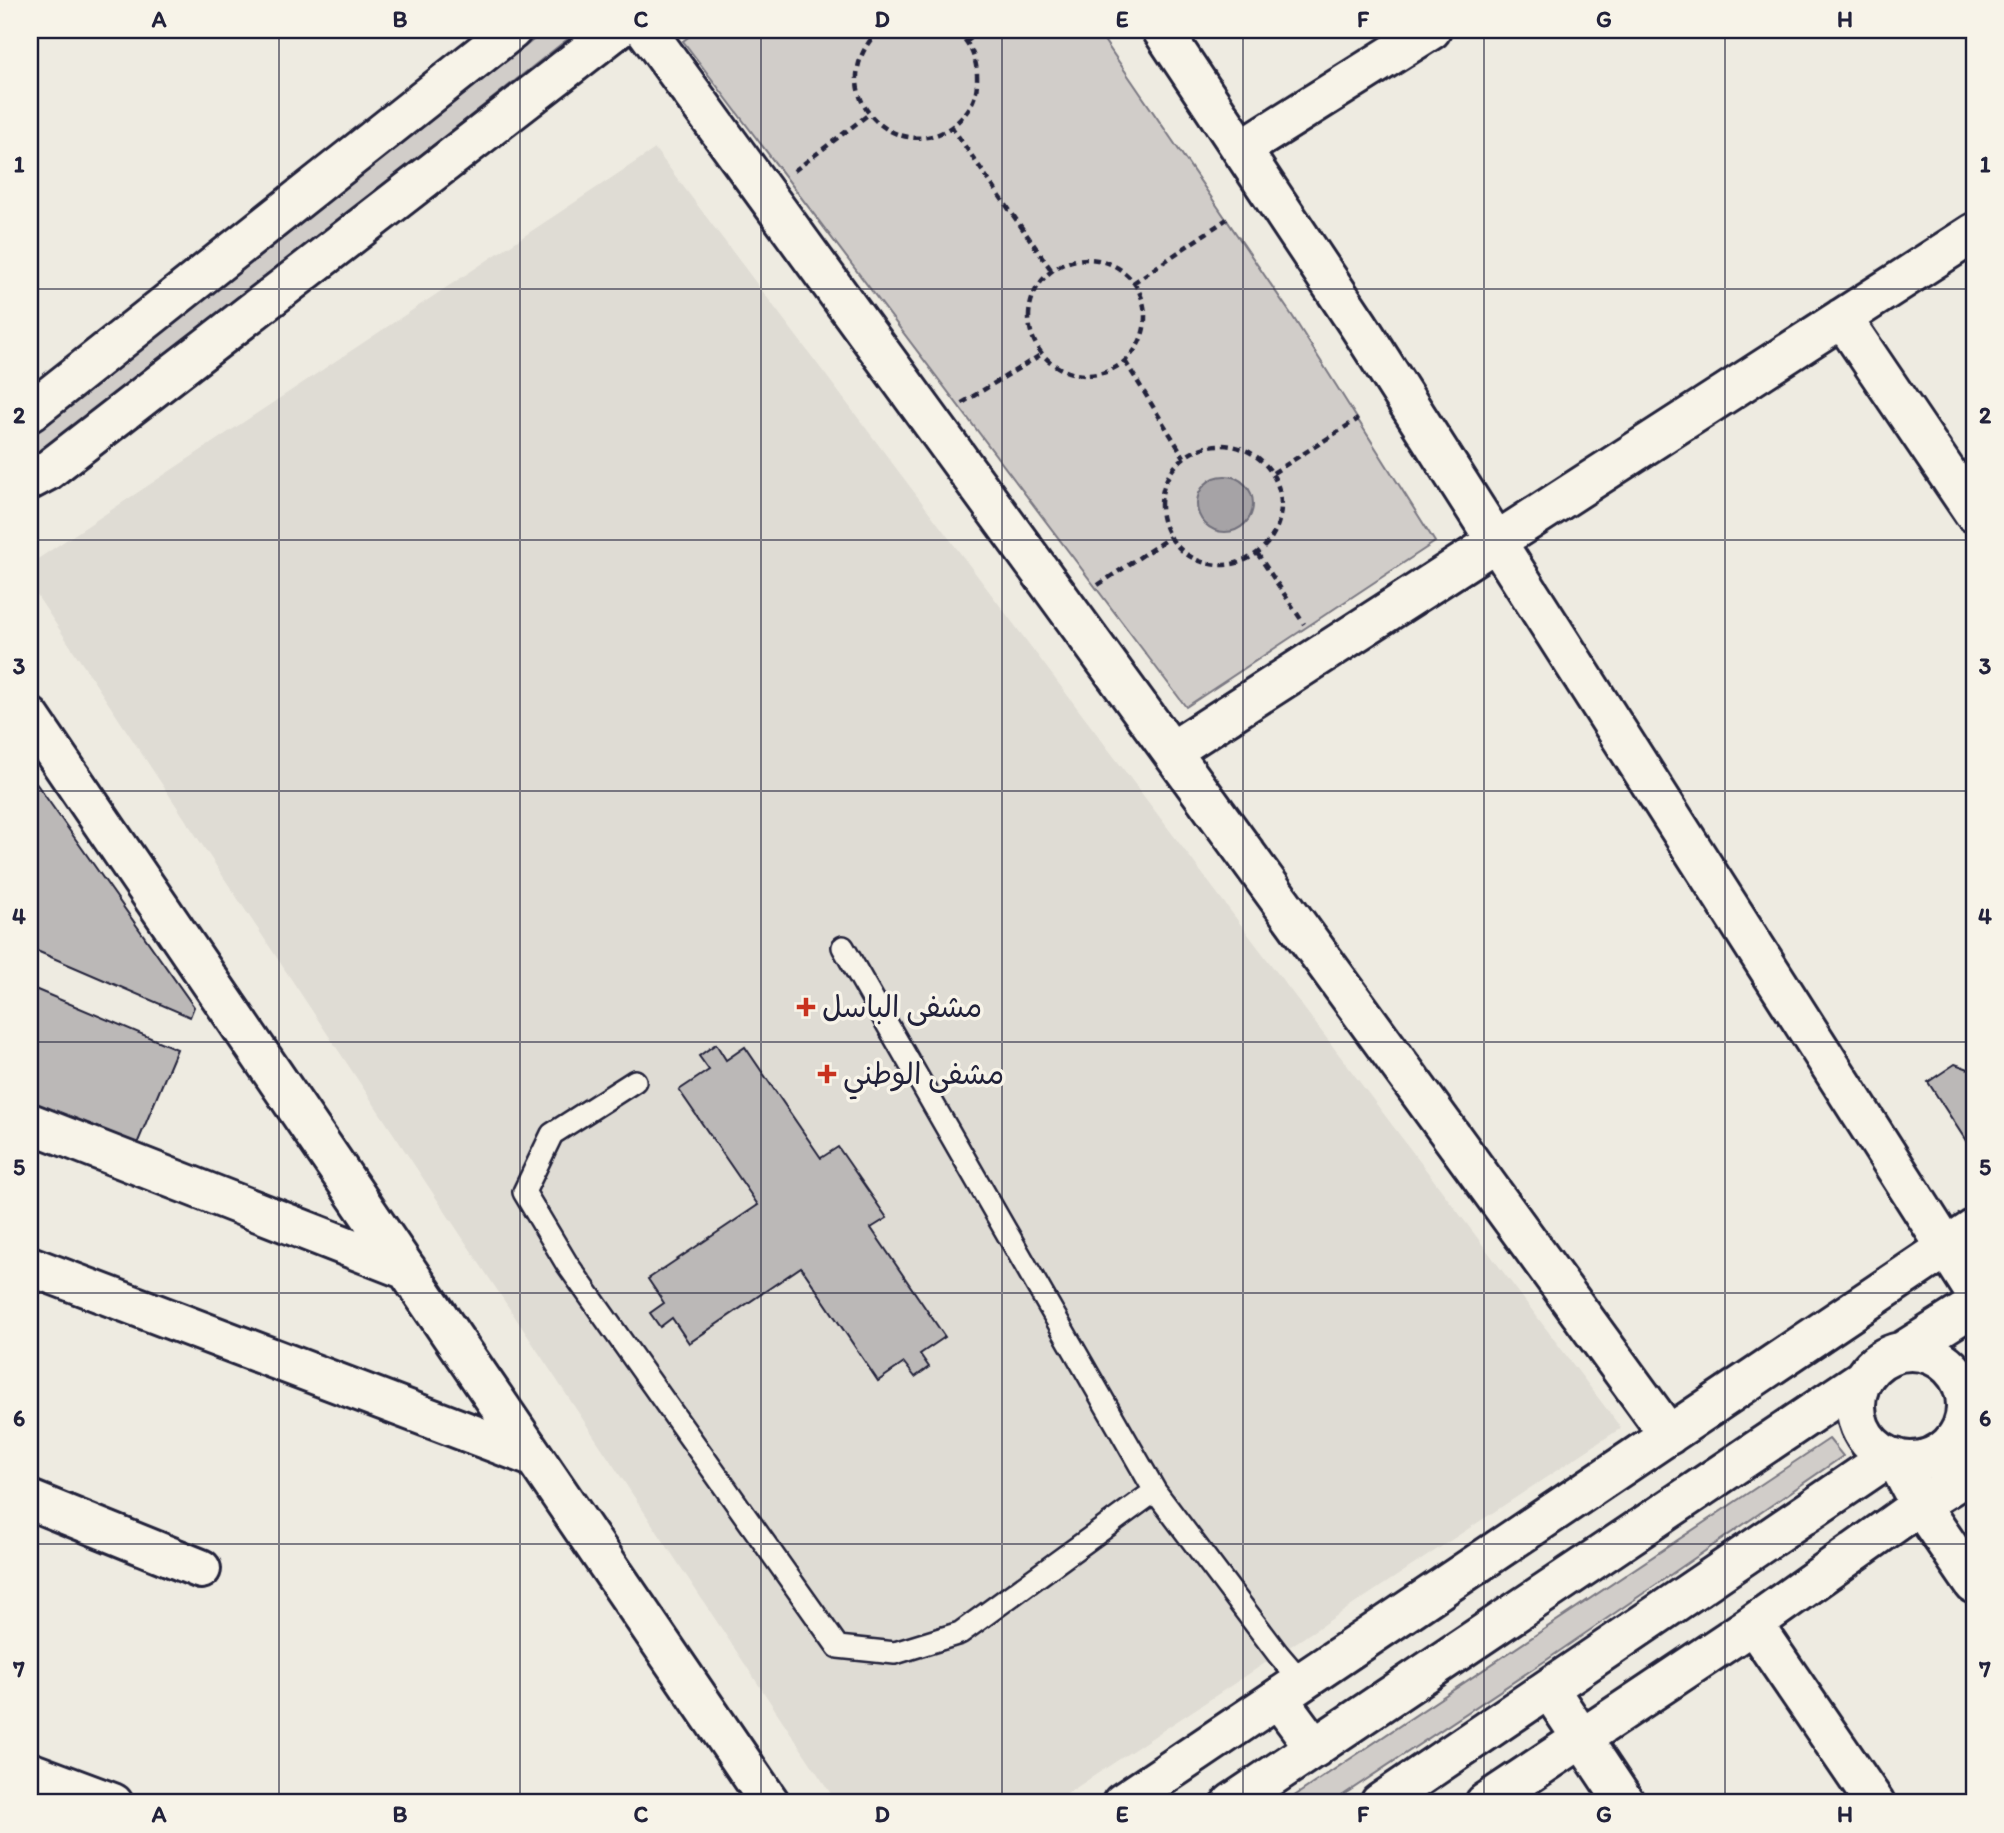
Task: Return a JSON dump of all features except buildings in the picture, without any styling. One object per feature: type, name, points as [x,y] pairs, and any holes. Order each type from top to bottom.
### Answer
[{"type":"street","points":[[30,412],[512,30]]},
{"type":"street","points":[[30,480],[47,471],[616,30]]},
{"type":"street","points":[[646,30],[1669,1435]]},
{"type":"street","points":[[1162,30],[1367,337],[1497,541],[1961,1238],[1974,1291]]},
{"type":"street","points":[[1242,149],[1431,30]]},
{"type":"street","points":[[1172,751],[1974,233]]},
{"type":"street","points":[[1842,318],[1974,513]]},
{"type":"street","points":[[30,716],[770,1803]]},
{"type":"street","points":[[30,1123],[407,1270]]},
{"type":"street","points":[[1122,1803],[1961,1238]]},
{"type":"street","points":[[30,1266],[535,1458]]},
{"type":"street","points":[[1232,1803],[1861,1380],[1872,1366],[1886,1356],[1903,1351],[1974,1306]]},
{"type":"street","points":[[1485,1803],[1753,1624],[1920,1505],[1969,1435],[1961,1384],[1952,1368],[1938,1357],[1921,1351],[1903,1351]]},
{"type":"street","points":[[1861,1380],[1855,1397],[1860,1429],[1873,1447],[1892,1457],[1908,1461],[1926,1459],[1969,1435]]},
{"type":"street","points":[[1892,1457],[1920,1505],[1974,1584]]},
{"type":"street","points":[[1380,1803],[1892,1457]]},
{"type":"street","points":[[30,1500],[201,1569]]},
{"type":"street","points":[[1753,1624],[1875,1803]]},
{"type":"street","points":[[1549,1689],[1625,1803]]},
{"type":"street","points":[[1290,1690],[1315,1748]]},
{"type":"street","points":[[30,1772],[113,1803]]},
{"type":"lane","points":[[843,947],[1155,1491],[1278,1654],[1290,1690]]},
{"type":"lane","points":[[635,1081],[552,1133],[524,1192],[567,1264],[838,1647],[895,1653],[960,1633],[1155,1491]]},
{"type":"path","points":[[880,30],[868,42],[859,59],[856,78],[860,98],[869,114],[883,128],[901,136],[921,138],[940,134],[957,124],[970,108],[977,88],[977,68],[971,48],[955,30]]},
{"type":"path","points":[[966,42],[982,30]]},
{"type":"path","points":[[786,177],[869,114]]},
{"type":"path","points":[[951,126],[1052,271]]},
{"type":"path","points":[[1133,283],[1227,219]]},
{"type":"path","points":[[1089,259],[1109,263],[1125,274],[1138,289],[1145,307],[1145,328],[1138,346],[1125,361],[1109,371],[1091,375],[1073,374],[1056,366],[1042,354],[1033,338],[1029,320],[1039,285],[1052,271],[1069,262],[1089,259]]},
{"type":"path","points":[[958,405],[1042,354]]},
{"type":"path","points":[[1125,361],[1184,457]]},
{"type":"path","points":[[1273,473],[1357,419]]},
{"type":"path","points":[[1222,444],[1242,448],[1259,458],[1273,473],[1280,491],[1282,511],[1276,530],[1257,554],[1230,565],[1210,565],[1191,558],[1176,546],[1165,529],[1161,510],[1162,489],[1171,472],[1184,457],[1202,447],[1222,444]]},
{"type":"path","points":[[1095,586],[1170,537]]},
{"type":"path","points":[[1257,554],[1306,627]]},
{"type":"shaded area","points":[[546,30],[579,30],[30,464],[30,435]]},
{"type":"shaded area","points":[[698,30],[1097,30],[1293,317],[1435,542],[1186,707],[683,41]]},
{"type":"shaded area","name":"مشفى الباسل","points":[[655,149],[1621,1428],[1053,1803],[837,1803],[30,585],[30,564]]},
{"type":"shaded area","points":[[1220,476],[1230,476],[1245,484],[1251,493],[1251,515],[1245,524],[1230,532],[1220,532],[1202,520],[1197,509],[1197,499],[1209,481]]},
{"type":"shaded area","points":[[1829,1439],[1843,1456],[1548,1659],[1331,1803],[1284,1803]]},
{"type":"place","name":"مشفى الباسل","points":[[806,1007]]},
{"type":"place","name":"مشفى الوطني","points":[[827,1074]]}]
